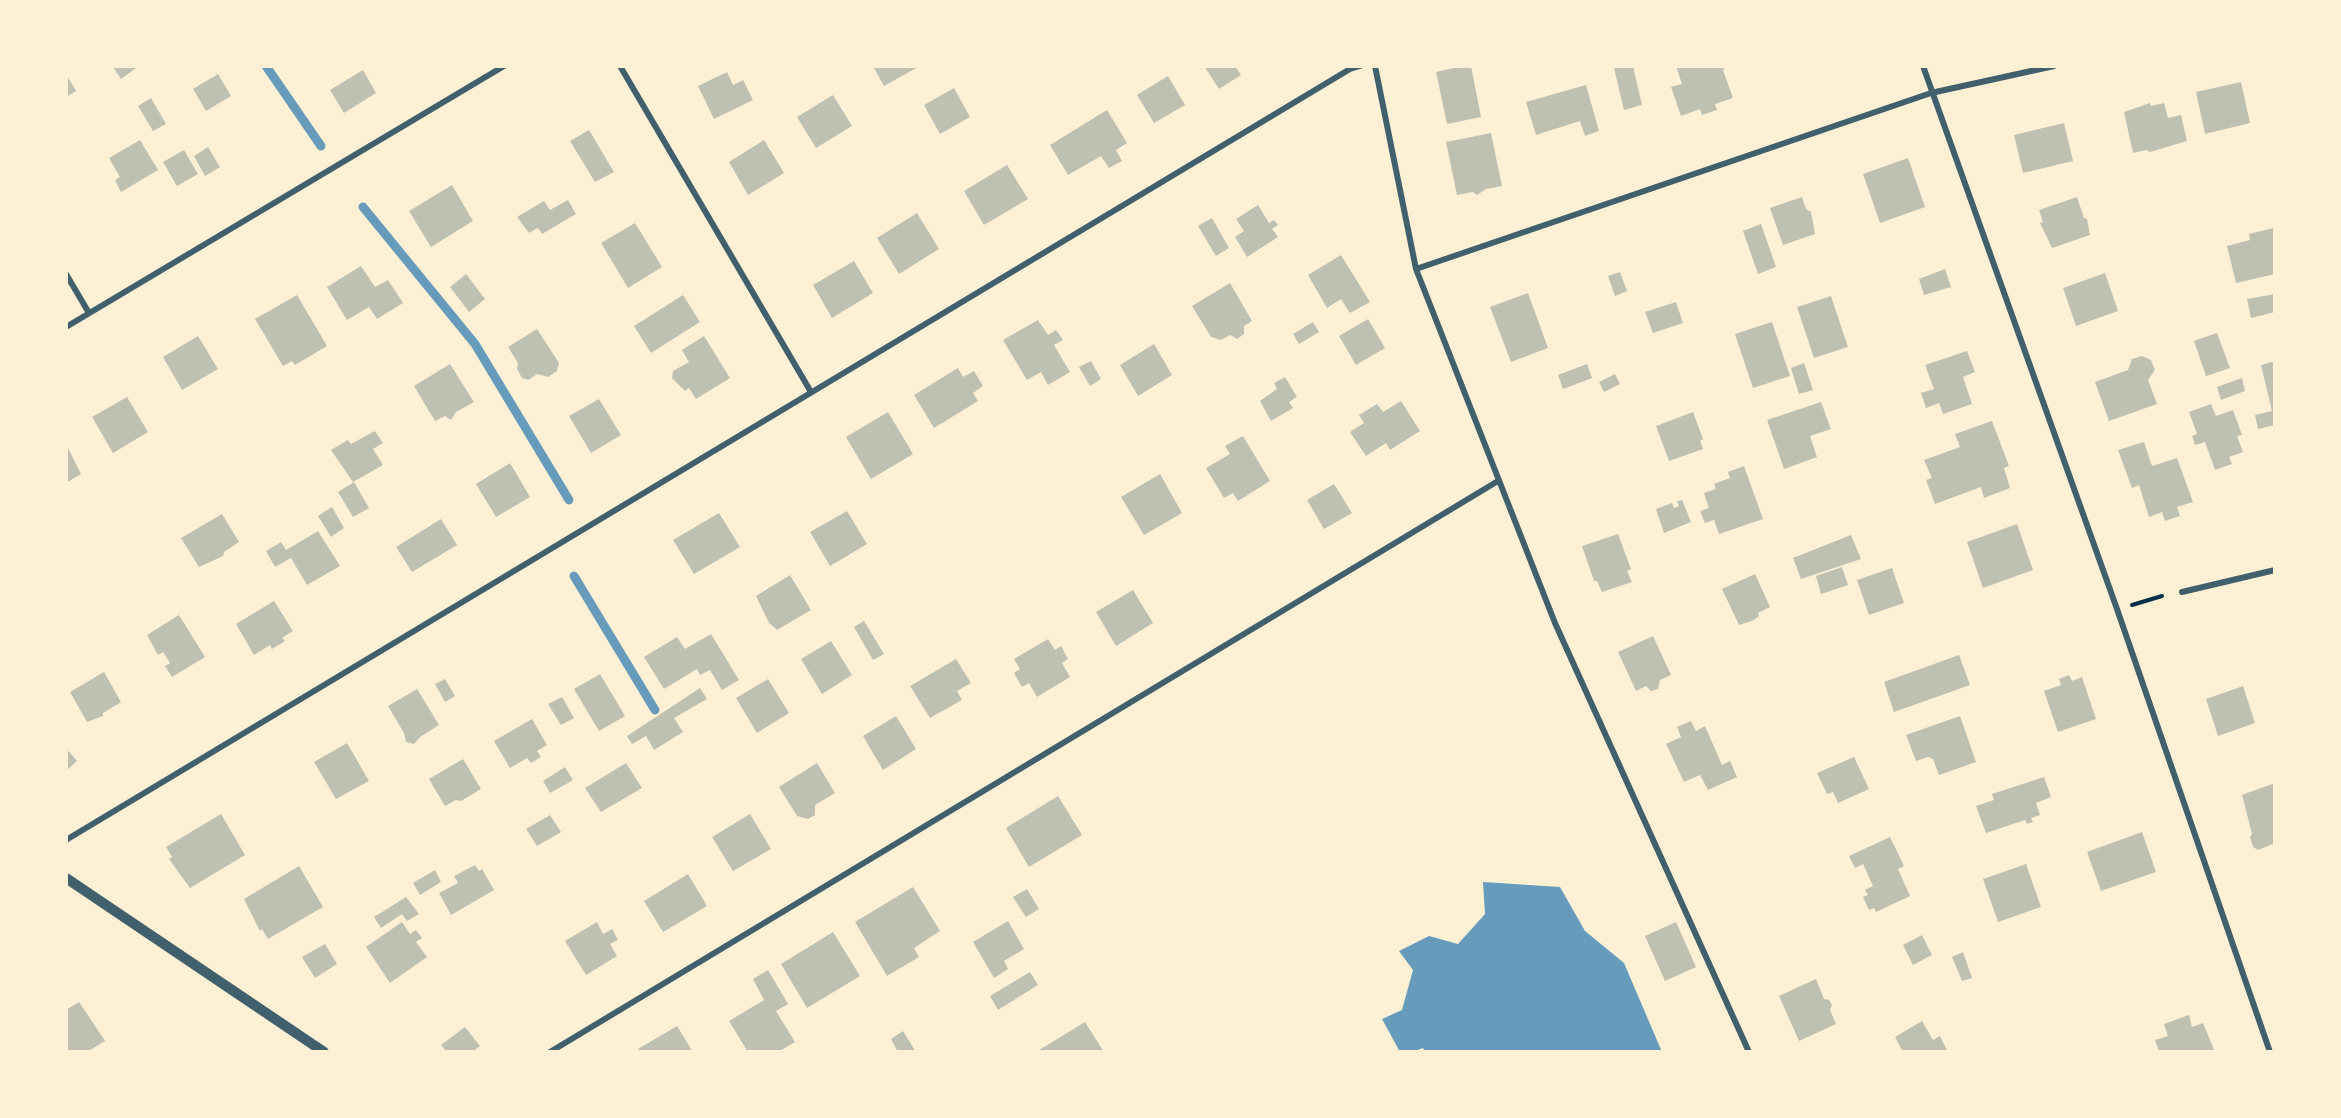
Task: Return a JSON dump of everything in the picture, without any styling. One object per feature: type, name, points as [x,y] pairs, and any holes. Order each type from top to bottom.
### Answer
[{"type":"street","points":[[66,327],[504,66]]},
{"type":"street","points":[[620,66],[811,392]]},
{"type":"street","points":[[66,840],[1340,75],[1360,66]]},
{"type":"street","points":[[1376,66],[1416,269],[1555,623],[1749,1052]]},
{"type":"street","points":[[1923,66],[2117,609],[2270,1052]]},
{"type":"street","points":[[1416,269],[1931,93],[2054,66]]},
{"type":"street","points":[[66,273],[89,313]]},
{"type":"street","points":[[550,1052],[1498,481]]},
{"type":"street","points":[[2182,592],[2275,570]]},
{"type":"street","points":[[66,878],[324,1052]]},
{"type":"path","points":[[2117,609],[2162,596]]},
{"type":"water","points":[[1483,882],[1560,887],[1585,931],[1624,963],[1662,1052],[1425,1052],[1423,1048],[1412,1052],[1400,1052],[1382,1019],[1402,1010],[1413,970],[1399,951],[1429,936],[1458,944],[1485,914]]},
{"type":"building","points":[[112,66],[139,66],[121,79]]},
{"type":"building","points":[[873,66],[920,66],[884,86]]},
{"type":"building","points":[[1204,66],[1235,66],[1241,75],[1219,89]]},
{"type":"building","points":[[1471,66],[1481,117],[1447,124],[1436,72]]},
{"type":"building","points":[[1633,66],[1642,105],[1624,110],[1614,68]]},
{"type":"building","points":[[1676,66],[1727,66],[1723,70],[1733,98],[1715,104],[1717,110],[1702,115],[1700,109],[1681,116],[1671,87],[1682,84]]},
{"type":"building","points":[[363,70],[376,93],[344,113],[330,90]]},
{"type":"building","points":[[727,72],[733,85],[743,80],[753,100],[714,119],[698,86]]},
{"type":"building","points":[[66,74],[76,91],[66,97]]},
{"type":"building","points":[[218,74],[231,96],[206,111],[193,89]]},
{"type":"building","points":[[1168,76],[1185,105],[1154,123],[1137,95]]},
{"type":"building","points":[[2241,82],[2250,123],[2205,134],[2196,92]]},
{"type":"building","points":[[1586,85],[1599,131],[1585,136],[1580,121],[1536,135],[1526,102]]},
{"type":"building","points":[[954,88],[970,117],[940,134],[924,105]]},
{"type":"building","points":[[833,95],[852,126],[816,148],[797,117]]},
{"type":"building","points":[[151,98],[166,124],[153,131],[138,106]]},
{"type":"building","points":[[2150,103],[2151,106],[2164,103],[2168,118],[2181,115],[2187,141],[2150,152],[2146,150],[2133,153],[2124,112]]},
{"type":"building","points":[[1107,110],[1127,143],[1116,150],[1122,161],[1109,168],[1101,156],[1068,175],[1050,145]]},
{"type":"building","points":[[2064,123],[2073,161],[2023,173],[2014,135]]},
{"type":"building","points":[[589,130],[614,172],[595,182],[570,141]]},
{"type":"building","points":[[1491,133],[1502,186],[1486,189],[1477,195],[1473,192],[1457,195],[1446,142]]},
{"type":"building","points":[[140,140],[158,170],[121,192],[115,180],[120,177],[109,158]]},
{"type":"building","points":[[764,140],[784,173],[748,195],[729,162]]},
{"type":"building","points":[[208,147],[220,167],[205,176],[194,156]]},
{"type":"building","points":[[184,150],[198,174],[177,186],[163,162]]},
{"type":"building","points":[[1908,158],[1925,207],[1880,223],[1863,174]]},
{"type":"building","points":[[1007,165],[1028,199],[984,225],[964,191]]},
{"type":"building","points":[[452,185],[473,221],[431,247],[409,211]]},
{"type":"building","points":[[1802,197],[1806,209],[1811,212],[1815,234],[1783,245],[1770,208]]},
{"type":"building","points":[[2077,197],[2084,218],[2087,219],[2090,235],[2052,248],[2040,223],[2043,222],[2039,210]]},
{"type":"building","points":[[568,200],[576,214],[542,234],[538,228],[529,233],[517,217],[544,201],[550,210]]},
{"type":"building","points":[[1258,205],[1269,223],[1274,220],[1278,225],[1272,229],[1278,237],[1247,257],[1235,237],[1244,231],[1236,219]]},
{"type":"building","points":[[917,213],[939,249],[899,274],[877,238]]},
{"type":"building","points":[[1212,218],[1229,248],[1216,256],[1198,226]]},
{"type":"building","points":[[635,223],[662,267],[628,288],[601,243]]},
{"type":"building","points":[[1761,224],[1776,267],[1758,274],[1743,231]]},
{"type":"building","points":[[2273,228],[2275,274],[2236,283],[2227,246],[2250,240],[2249,234]]},
{"type":"building","points":[[1341,255],[1370,302],[1350,313],[1341,299],[1327,308],[1308,275]]},
{"type":"building","points":[[854,261],[873,293],[832,318],[813,285]]},
{"type":"building","points":[[361,266],[375,287],[388,280],[403,303],[377,319],[369,307],[347,320],[327,287]]},
{"type":"building","points":[[1945,269],[1951,287],[1924,295],[1919,279]]},
{"type":"building","points":[[1620,272],[1627,291],[1615,296],[1608,276]]},
{"type":"building","points":[[2105,273],[2118,311],[2076,326],[2063,288]]},
{"type":"building","points":[[466,274],[485,299],[469,312],[450,287]]},
{"type":"building","points":[[1230,283],[1252,321],[1244,326],[1244,334],[1237,339],[1230,335],[1221,340],[1211,337],[1192,306]]},
{"type":"building","points":[[1528,293],[1548,348],[1511,362],[1490,307]]},
{"type":"building","points":[[2275,294],[2275,312],[2251,318],[2247,299]]},
{"type":"building","points":[[297,295],[327,346],[295,365],[292,361],[283,366],[255,319]]},
{"type":"building","points":[[683,295],[700,322],[651,353],[634,326]]},
{"type":"building","points":[[1831,296],[1848,347],[1814,358],[1797,307]]},
{"type":"building","points":[[1676,302],[1683,323],[1653,333],[1645,312]]},
{"type":"building","points":[[1368,319],[1385,348],[1356,365],[1339,336]]},
{"type":"building","points":[[1038,320],[1048,335],[1056,330],[1063,340],[1054,345],[1070,372],[1048,385],[1041,372],[1027,380],[1003,340]]},
{"type":"building","points":[[1313,322],[1319,332],[1299,344],[1293,334]]},
{"type":"building","points":[[1772,322],[1790,376],[1753,388],[1735,334]]},
{"type":"building","points":[[537,329],[559,363],[557,371],[548,377],[537,374],[528,380],[522,378],[517,369],[518,363],[508,347]]},
{"type":"building","points":[[2217,333],[2230,368],[2206,376],[2194,341]]},
{"type":"building","points":[[198,336],[218,369],[182,390],[163,357]]},
{"type":"building","points":[[704,336],[730,378],[696,399],[689,388],[685,391],[672,378],[673,371],[689,362],[682,350]]},
{"type":"building","points":[[1154,344],[1172,375],[1138,396],[1120,365]]},
{"type":"building","points":[[1967,351],[1975,372],[1963,377],[1972,404],[1943,414],[1939,403],[1926,408],[1921,393],[1934,389],[1925,365]]},
{"type":"building","points":[[2142,356],[2151,360],[2155,370],[2148,380],[2157,404],[2109,421],[2095,382],[2128,370],[2132,359]]},
{"type":"building","points":[[1091,361],[1101,379],[1090,386],[1079,367]]},
{"type":"building","points":[[2275,361],[2275,425],[2258,429],[2255,415],[2272,411],[2261,365]]},
{"type":"building","points":[[1804,363],[1813,390],[1799,394],[1791,368]]},
{"type":"building","points":[[450,364],[474,402],[456,412],[451,420],[445,416],[435,421],[414,386]]},
{"type":"building","points":[[1587,364],[1592,378],[1563,389],[1558,375]]},
{"type":"building","points":[[958,368],[963,377],[974,371],[983,386],[973,393],[978,401],[934,428],[914,395]]},
{"type":"building","points":[[1615,374],[1620,384],[1604,392],[1599,382]]},
{"type":"building","points":[[1285,377],[1297,397],[1289,402],[1293,408],[1271,421],[1260,401],[1277,389],[1274,383]]},
{"type":"building","points":[[2242,378],[2245,391],[2221,400],[2217,387]]},
{"type":"building","points":[[127,397],[148,432],[113,453],[92,417]]},
{"type":"building","points":[[599,399],[621,435],[591,453],[569,416]]},
{"type":"building","points":[[1401,401],[1420,431],[1390,450],[1386,443],[1366,456],[1350,432],[1364,423],[1359,415],[1377,404],[1383,412]]},
{"type":"building","points":[[1821,402],[1831,429],[1810,436],[1817,457],[1784,469],[1767,420]]},
{"type":"building","points":[[2211,404],[2216,416],[2233,410],[2242,435],[2237,436],[2243,452],[2229,457],[2232,464],[2215,470],[2205,442],[2195,445],[2192,436],[2197,434],[2189,412]]},
{"type":"building","points":[[888,412],[913,454],[871,479],[846,437]]},
{"type":"building","points":[[1693,412],[1703,439],[1700,441],[1703,449],[1669,461],[1656,426]]},
{"type":"building","points":[[1992,421],[2009,466],[2004,468],[2010,488],[1984,498],[1981,487],[1935,504],[1926,480],[1932,478],[1924,460],[1960,447],[1955,434]]},
{"type":"building","points":[[375,431],[383,443],[373,449],[383,465],[353,482],[331,450],[348,440],[351,444]]},
{"type":"building","points":[[1243,436],[1270,481],[1238,501],[1233,493],[1224,498],[1206,468],[1230,454],[1225,446]]},
{"type":"building","points":[[2144,442],[2152,466],[2177,458],[2193,502],[2177,507],[2180,516],[2165,521],[2162,512],[2149,517],[2139,485],[2132,488],[2118,450]]},
{"type":"building","points":[[66,444],[81,474],[66,483]]},
{"type":"building","points":[[510,463],[530,497],[496,517],[476,484]]},
{"type":"building","points":[[1744,466],[1763,519],[1719,534],[1714,520],[1705,523],[1700,511],[1709,508],[1704,493],[1716,489],[1714,484],[1730,478],[1728,472]]},
{"type":"building","points":[[1160,474],[1182,513],[1144,535],[1121,497]]},
{"type":"building","points":[[354,482],[369,508],[353,517],[338,492]]},
{"type":"building","points":[[1334,484],[1352,513],[1324,529],[1307,500]]},
{"type":"building","points":[[1682,500],[1691,522],[1664,533],[1656,509],[1672,503],[1674,508],[1679,506],[1677,501]]},
{"type":"building","points":[[332,507],[344,528],[331,537],[318,516]]},
{"type":"building","points":[[847,511],[867,544],[830,566],[810,532]]},
{"type":"building","points":[[719,513],[740,547],[694,574],[673,540]]},
{"type":"building","points":[[222,514],[239,542],[224,552],[223,556],[199,567],[181,538]]},
{"type":"building","points":[[441,519],[457,545],[412,572],[396,547]]},
{"type":"building","points":[[2017,524],[2033,570],[1983,588],[1967,542]]},
{"type":"building","points":[[318,531],[340,566],[307,585],[291,558],[275,567],[266,551],[281,542],[286,550]]},
{"type":"building","points":[[1618,534],[1631,569],[1627,571],[1632,582],[1602,592],[1597,581],[1594,581],[1582,546]]},
{"type":"building","points":[[1851,535],[1861,559],[1801,579],[1793,558]]},
{"type":"building","points":[[1842,567],[1848,585],[1821,594],[1816,576]]},
{"type":"building","points":[[1892,568],[1904,603],[1869,615],[1857,580]]},
{"type":"building","points":[[1755,574],[1770,607],[1758,613],[1759,616],[1754,620],[1739,625],[1722,589]]},
{"type":"building","points":[[790,575],[811,610],[777,630],[769,623],[756,596]]},
{"type":"building","points":[[1133,590],[1153,623],[1116,646],[1096,612]]},
{"type":"building","points":[[274,601],[293,631],[282,638],[285,641],[272,649],[270,645],[254,655],[236,624]]},
{"type":"building","points":[[179,615],[205,657],[172,677],[165,666],[170,663],[163,652],[158,655],[147,635]]},
{"type":"building","points":[[864,621],[884,654],[873,660],[854,627]]},
{"type":"building","points":[[711,634],[739,680],[722,690],[710,670],[700,675],[697,669],[664,689],[644,657],[677,637],[685,649]]},
{"type":"building","points":[[1653,636],[1671,675],[1660,680],[1658,689],[1651,691],[1646,686],[1636,691],[1618,652]]},
{"type":"building","points":[[1048,639],[1055,650],[1061,646],[1068,659],[1062,663],[1070,677],[1037,697],[1029,683],[1022,687],[1014,673],[1020,669],[1014,659]]},
{"type":"building","points":[[831,641],[852,675],[822,694],[801,659]]},
{"type":"building","points":[[1959,655],[1970,685],[1894,712],[1884,682]]},
{"type":"building","points":[[956,659],[971,683],[957,691],[962,700],[930,718],[910,686]]},
{"type":"building","points":[[104,672],[121,702],[103,713],[103,716],[87,722],[70,692]]},
{"type":"building","points":[[600,674],[625,716],[599,731],[574,689]]},
{"type":"building","points":[[2069,675],[2072,681],[2082,677],[2096,719],[2058,732],[2044,691],[2061,685],[2059,679]]},
{"type":"building","points":[[445,679],[455,696],[445,702],[435,684]]},
{"type":"building","points":[[768,679],[789,713],[757,733],[736,698]]},
{"type":"building","points":[[2243,686],[2255,723],[2218,736],[2206,699]]},
{"type":"building","points":[[700,688],[707,699],[674,718],[683,732],[654,750],[646,736],[632,744],[627,736]]},
{"type":"building","points":[[417,689],[439,725],[420,737],[414,744],[406,742],[404,733],[388,706]]},
{"type":"building","points":[[562,697],[574,718],[561,725],[548,704]]},
{"type":"building","points":[[896,716],[916,749],[883,770],[863,736]]},
{"type":"building","points":[[1960,716],[1976,762],[1939,775],[1933,759],[1928,757],[1916,761],[1906,735]]},
{"type":"building","points":[[532,719],[547,745],[537,751],[541,757],[531,763],[527,758],[510,768],[494,741]]},
{"type":"building","points":[[1691,721],[1696,731],[1705,726],[1722,765],[1730,761],[1737,777],[1708,790],[1700,775],[1684,782],[1666,744],[1681,737],[1677,727]]},
{"type":"building","points":[[347,743],[369,781],[336,799],[314,762]]},
{"type":"building","points":[[66,748],[77,761],[66,771]]},
{"type":"building","points":[[1854,757],[1869,789],[1838,803],[1833,792],[1827,794],[1817,773]]},
{"type":"building","points":[[463,759],[481,789],[461,801],[456,800],[445,806],[429,779]]},
{"type":"building","points":[[626,763],[642,788],[601,812],[585,788]]},
{"type":"building","points":[[817,763],[835,793],[815,805],[815,815],[808,819],[797,816],[779,787]]},
{"type":"building","points":[[565,767],[573,780],[550,793],[543,781]]},
{"type":"building","points":[[2044,777],[2051,797],[2036,803],[2040,815],[2031,818],[2033,822],[2027,824],[2025,820],[1986,833],[1976,806],[1994,800],[1992,794]]},
{"type":"building","points":[[2275,783],[2275,843],[2258,850],[2253,847],[2250,837],[2252,834],[2242,795]]},
{"type":"building","points":[[1058,796],[1082,835],[1029,867],[1006,828]]},
{"type":"building","points":[[221,814],[245,855],[190,888],[169,859],[172,857],[166,847]]},
{"type":"building","points":[[750,814],[771,849],[733,871],[712,837]]},
{"type":"building","points":[[550,815],[561,832],[537,846],[526,829]]},
{"type":"building","points":[[2142,832],[2156,872],[2101,891],[2087,852]]},
{"type":"building","points":[[1890,837],[1904,866],[1898,869],[1910,896],[1876,912],[1874,908],[1869,910],[1863,897],[1868,895],[1865,890],[1873,886],[1863,864],[1855,868],[1849,856]]},
{"type":"building","points":[[2026,864],[2041,907],[1998,922],[1983,879]]},
{"type":"building","points":[[475,865],[479,871],[482,869],[494,890],[451,915],[439,893],[458,883],[454,876]]},
{"type":"building","points":[[299,866],[323,907],[268,939],[262,929],[260,931],[244,899]]},
{"type":"building","points":[[435,870],[441,882],[420,895],[413,883]]},
{"type":"building","points":[[688,874],[707,906],[663,932],[644,901]]},
{"type":"building","points":[[913,887],[940,931],[914,948],[919,957],[887,976],[855,922]]},
{"type":"building","points":[[1027,889],[1039,909],[1026,917],[1013,897]]},
{"type":"building","points":[[406,897],[419,914],[407,921],[402,914],[381,928],[374,917]]},
{"type":"building","points":[[1008,921],[1024,949],[1004,961],[1008,969],[994,978],[973,942]]},
{"type":"building","points":[[402,922],[410,934],[416,930],[422,938],[416,942],[427,957],[390,983],[366,947]]},
{"type":"building","points":[[597,922],[603,934],[612,929],[618,940],[610,944],[617,956],[586,975],[565,941]]},
{"type":"building","points":[[1676,922],[1696,967],[1665,981],[1645,936]]},
{"type":"building","points":[[833,932],[860,976],[807,1008],[781,964]]},
{"type":"building","points":[[1922,935],[1932,955],[1913,965],[1903,945]]},
{"type":"building","points":[[325,944],[337,964],[315,978],[302,957]]},
{"type":"building","points":[[1963,952],[1972,978],[1962,981],[1952,957]]},
{"type":"building","points":[[768,970],[788,1004],[776,1011],[795,1042],[778,1052],[748,1052],[729,1021],[764,1000],[753,979]]},
{"type":"building","points":[[1030,972],[1038,985],[998,1010],[990,996]]},
{"type":"building","points":[[1816,979],[1824,999],[1829,1000],[1832,1005],[1830,1010],[1836,1024],[1799,1041],[1779,996]]},
{"type":"building","points":[[79,1002],[105,1041],[87,1052],[66,1052],[66,1010]]},
{"type":"building","points":[[2189,1015],[2192,1027],[2203,1023],[2215,1052],[2159,1052],[2155,1040],[2168,1036],[2164,1024]]},
{"type":"building","points":[[1922,1021],[1933,1040],[1940,1036],[1947,1050],[1903,1052],[1895,1037]]},
{"type":"building","points":[[1085,1022],[1104,1052],[1036,1052]]},
{"type":"building","points":[[677,1026],[693,1052],[640,1052],[638,1049]]},
{"type":"building","points":[[465,1027],[480,1046],[472,1052],[447,1052],[441,1045]]},
{"type":"building","points":[[903,1031],[916,1052],[898,1052],[891,1039]]},
{"type":"waterway","points":[[266,66],[321,146]]},
{"type":"waterway","points":[[363,207],[475,344],[569,500]]},
{"type":"waterway","points":[[574,576],[655,710]]}]
